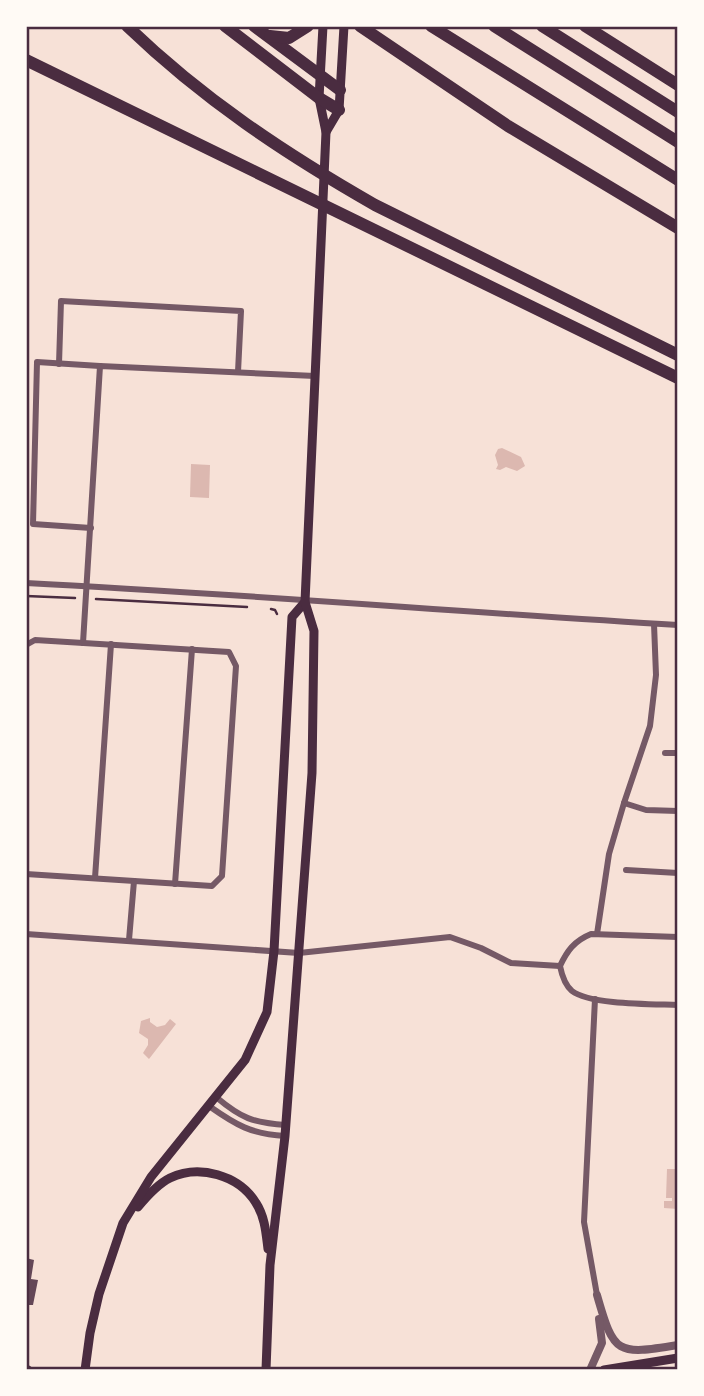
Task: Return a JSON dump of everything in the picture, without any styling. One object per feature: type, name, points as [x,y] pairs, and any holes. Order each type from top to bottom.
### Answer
[{"type":"highway","points":[[127,26],[210,100],[275,145],[375,205],[678,355]]},
{"type":"highway","points":[[225,26],[319,98],[339,110]]},
{"type":"highway","points":[[254,26],[340,90]]},
{"type":"highway","points":[[266,36],[289,38],[307,26]]},
{"type":"highway","points":[[360,26],[508,126],[678,228]]},
{"type":"highway","points":[[431,26],[678,180]]},
{"type":"highway","points":[[494,26],[678,142]]},
{"type":"highway","points":[[542,26],[678,112]]},
{"type":"highway","points":[[584,26],[678,85]]},
{"type":"highway","points":[[26,60],[678,378]]},
{"type":"main road","points":[[266,1370],[270,1265],[286,1125],[312,773],[314,631],[305,601],[326,132],[319,98],[323,26]]},
{"type":"main road","points":[[326,132],[339,110],[344,26]]},
{"type":"main road","points":[[85,1370],[99,1294],[123,1223],[151,1177],[245,1060],[267,1012],[274,951],[292,617],[305,601]]},
{"type":"main road","points":[[123,1223],[143,1200],[169,1179],[195,1172],[223,1176],[235,1182],[256,1202],[265,1224],[270,1265]]},
{"type":"main road","points":[[604,1370],[678,1358]]},
{"type":"street","points":[[59,364],[61,301],[241,311],[238,372]]},
{"type":"street","points":[[91,527],[33,524],[37,362],[315,376]]},
{"type":"street","points":[[83,643],[100,366]]},
{"type":"street","points":[[26,583],[216,593],[678,625]]},
{"type":"street","points":[[597,934],[609,854],[650,726],[656,674],[654,624]]},
{"type":"street","points":[[26,645],[35,640],[229,652],[236,666],[222,876],[212,886],[26,874]]},
{"type":"street","points":[[96,878],[111,644]]},
{"type":"street","points":[[175,884],[192,649]]},
{"type":"street","points":[[665,753],[678,753]]},
{"type":"street","points":[[624,803],[646,810],[678,811]]},
{"type":"street","points":[[626,870],[678,873]]},
{"type":"street","points":[[129,940],[134,881]]},
{"type":"street","points":[[26,934],[299,953],[450,937],[511,963],[560,967]]},
{"type":"street","points":[[678,937],[591,934],[568,949],[560,967],[566,984],[574,993],[595,999],[678,1005]]},
{"type":"street","points":[[590,1370],[602,1343],[597,1295],[584,1222],[595,999]]},
{"type":"street","points":[[216,1097],[247,1119],[286,1125]]},
{"type":"street","points":[[209,1106],[246,1130],[285,1136]]},
{"type":"street","points":[[597,1295],[607,1332],[626,1350],[678,1345]]},
{"type":"path","points":[[26,596],[251,608]]},
{"type":"path","points":[[265,608],[275,610],[277,614]]},
{"type":"shaded area","points":[[502,448],[521,457],[525,466],[517,471],[506,467],[496,469],[498,465],[495,455],[498,449]]},
{"type":"shaded area","points":[[191,464],[210,465],[209,498],[190,497]]},
{"type":"shaded area","points":[[150,1018],[150,1022],[157,1027],[165,1025],[170,1019],[176,1024],[149,1059],[143,1053],[148,1039],[139,1033],[141,1021]]},
{"type":"shaded area","points":[[667,1169],[678,1169],[678,1209],[664,1208],[664,1201],[672,1201],[672,1198],[666,1198]]},
{"type":"building","points":[[26,1258],[34,1260],[31,1279],[38,1280],[33,1305],[26,1305]]}]
